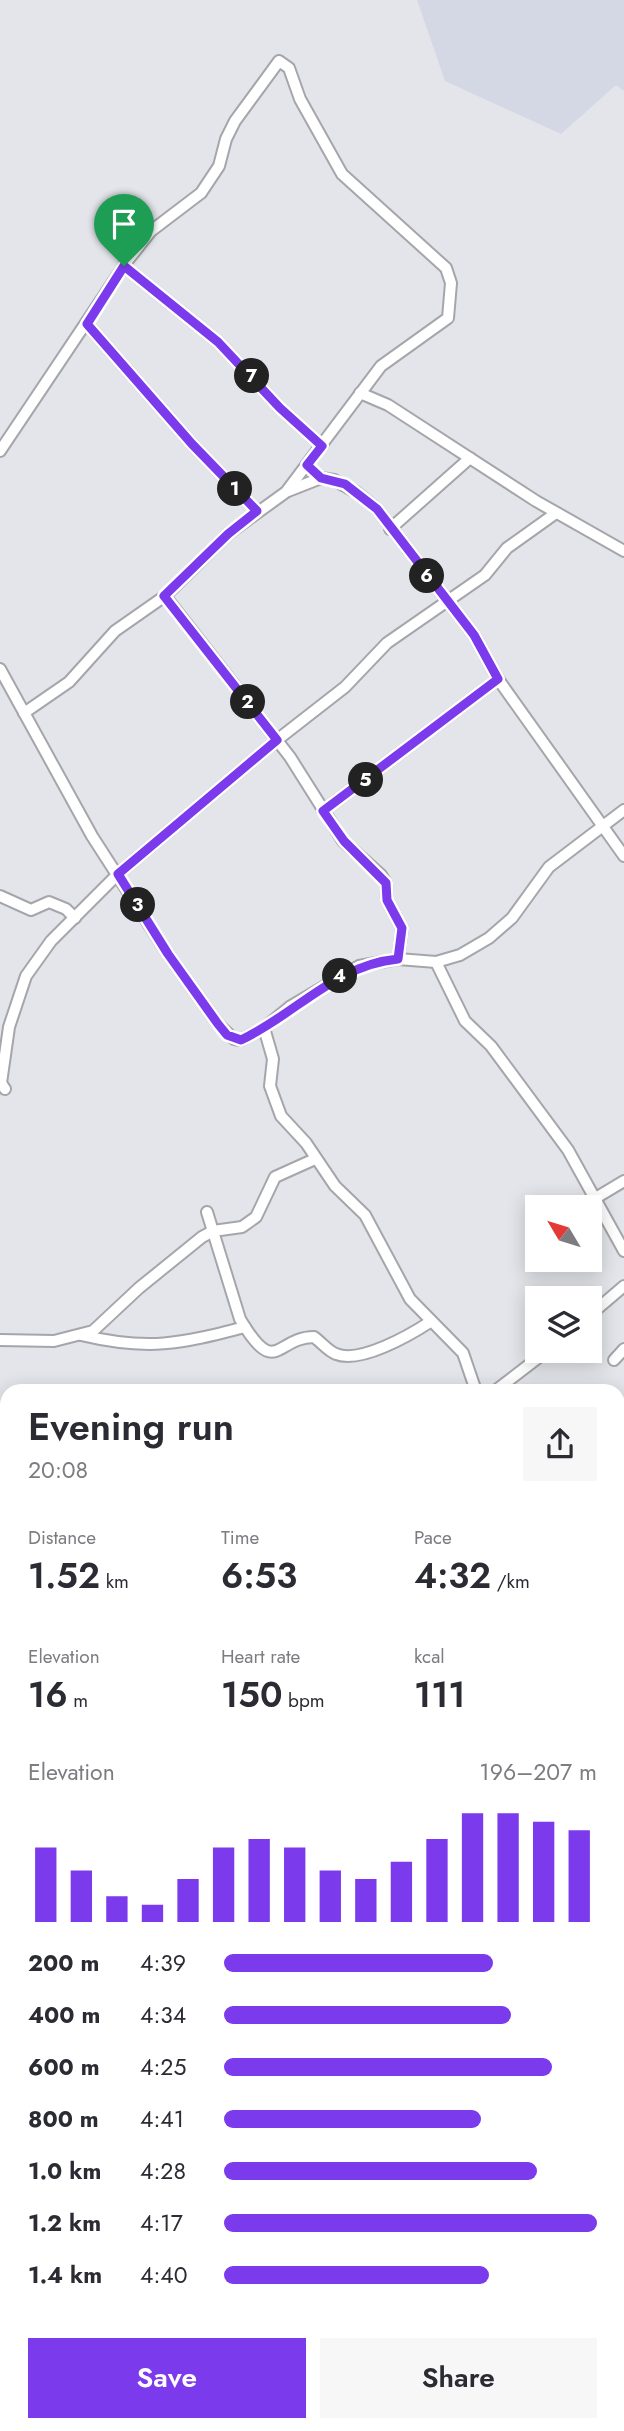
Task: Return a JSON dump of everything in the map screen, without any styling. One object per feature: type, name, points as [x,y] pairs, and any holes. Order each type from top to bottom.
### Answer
[{"type":"street","points":[[0,451],[124,266],[151,231],[201,193],[219,166],[226,139],[235,121],[257,88],[282,61],[291,73],[300,99],[342,174],[391,221],[441,261],[451,283],[450,311],[445,322],[381,366],[286,492]]},
{"type":"street","points":[[124,266],[218,342],[280,408],[322,446]]},
{"type":"street","points":[[87,324],[192,444],[257,511]]},
{"type":"street","points":[[360,393],[388,405],[556,513],[624,551]]},
{"type":"street","points":[[390,529],[470,458]]},
{"type":"street","points":[[307,465],[321,478],[345,484],[377,509],[474,635],[498,679],[624,856]]},
{"type":"street","points":[[24,713],[69,682],[115,632],[164,596],[228,534],[257,511],[286,492],[321,478]]},
{"type":"street","points":[[5,1089],[1,1083],[9,1027],[26,976],[51,941],[118,874],[277,740],[345,687],[387,643],[485,575],[507,548],[556,513]]},
{"type":"street","points":[[164,596],[306,779],[323,811],[344,841],[386,883],[387,900],[402,928],[398,959]]},
{"type":"street","points":[[0,669],[92,836],[168,954],[227,1035],[241,1040],[264,1028],[291,1006],[345,974],[372,962],[398,959],[436,962],[460,956],[489,938],[517,913],[549,867],[624,810]]},
{"type":"street","points":[[323,811],[498,679]]},
{"type":"street","points":[[0,896],[31,910],[49,902],[66,909],[75,918]]},
{"type":"street","points":[[436,962],[459,1012],[491,1046],[568,1150],[586,1177],[593,1195]]},
{"type":"street","points":[[264,1028],[273,1059],[270,1086],[281,1116],[335,1186],[365,1215],[405,1292],[430,1322],[463,1353],[474,1384]]},
{"type":"street","points":[[0,1340],[43,1342],[93,1331],[157,1272],[213,1231],[249,1223],[264,1206],[275,1177],[315,1158]]},
{"type":"street","points":[[601,1195],[624,1181]]},
{"type":"street","points":[[206,1212],[224,1275],[245,1327],[269,1352],[279,1352],[303,1338],[314,1337],[335,1354],[348,1355],[396,1342],[430,1322]]},
{"type":"street","points":[[602,1213],[624,1251]]},
{"type":"street","points":[[602,1305],[624,1286]]},
{"type":"street","points":[[81,1335],[156,1345],[181,1344],[245,1327]]},
{"type":"street","points":[[614,1360],[624,1349]]},
{"type":"street","points":[[504,1384],[531,1363]]},
{"type":"shaded area","points":[[417,0],[624,0],[624,91],[616,85],[561,134],[445,81]]},
{"type":"route","points":[[124,266],[218,342],[295,423],[322,446],[307,465],[321,478],[345,484],[377,509],[409,555],[474,635],[498,679],[416,738],[384,766],[323,811],[344,841],[381,875],[386,883],[387,900],[397,913],[402,928],[398,959],[359,966],[291,1006],[264,1028],[241,1040],[227,1035],[199,999],[118,874],[277,740],[164,596],[228,534],[257,511],[192,444],[149,391],[87,324],[124,266]]}]
